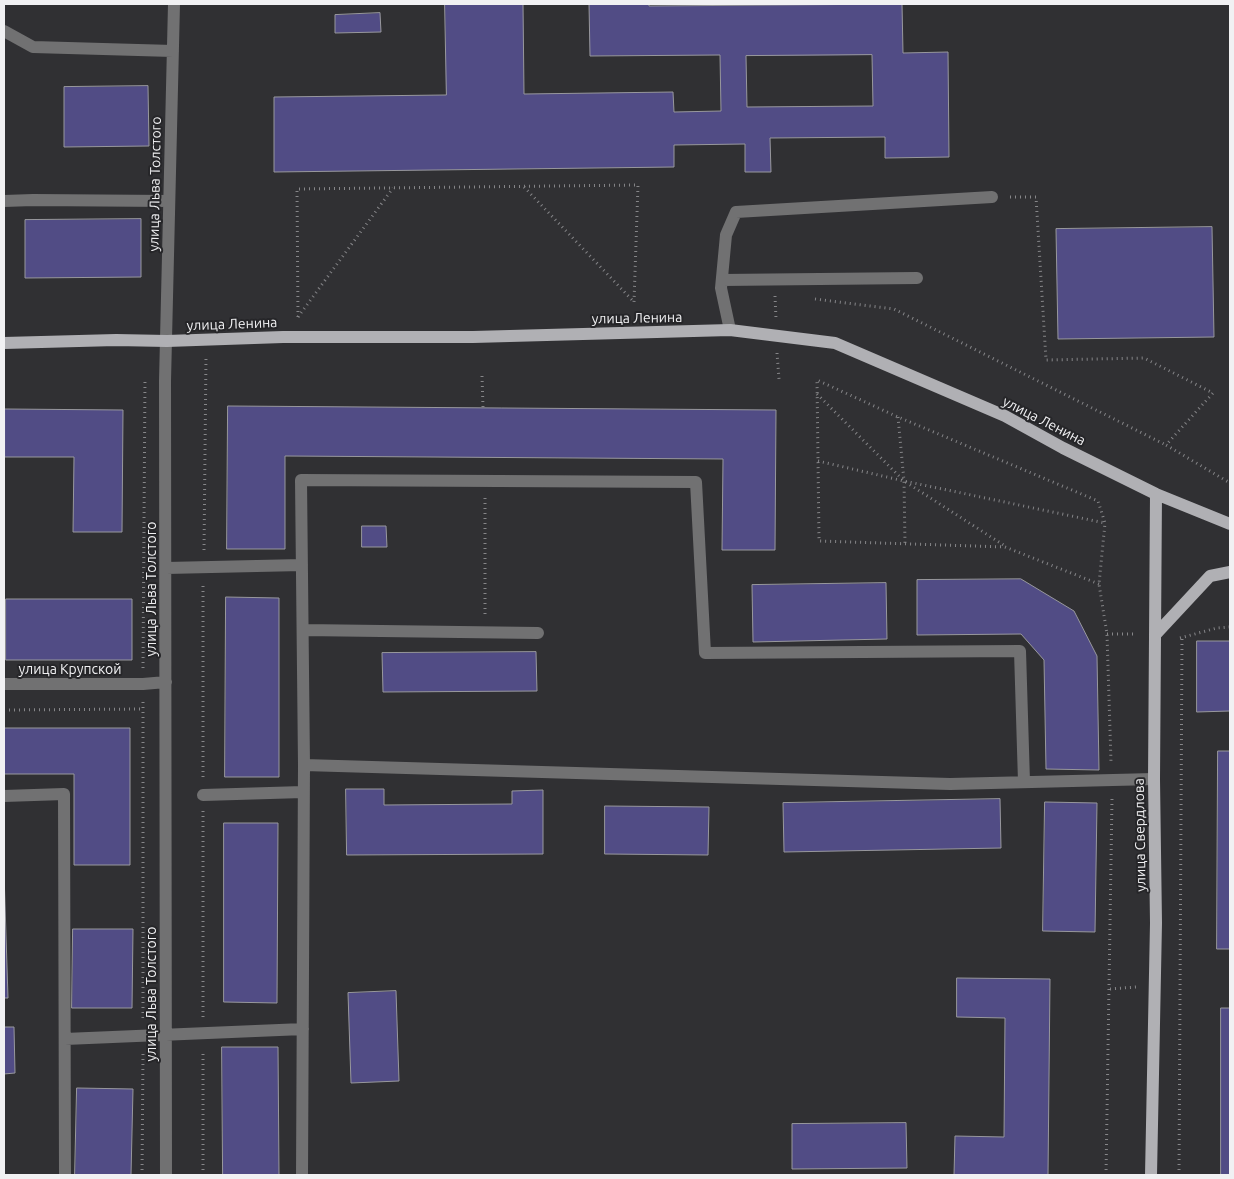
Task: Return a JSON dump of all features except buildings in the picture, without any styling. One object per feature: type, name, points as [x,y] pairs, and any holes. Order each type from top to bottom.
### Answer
[{"type":"main road","name":"улица Ленина","points":[[4,343],[116,340],[167,341],[283,337],[473,337],[730,330],[835,343],[1005,416],[1062,448],[1156,494],[1230,524]]},
{"type":"main road","name":"улица Свердлова","points":[[1150,1175],[1156,923],[1154,779],[1156,494]]},
{"type":"main road","points":[[1156,634],[1210,576],[1230,572]]},
{"type":"street","name":"улица Льва Толстого","points":[[166,1175],[166,318],[174,4]]},
{"type":"street","points":[[4,31],[33,47],[173,51]]},
{"type":"street","points":[[730,330],[721,288],[726,234],[736,212],[992,197]]},
{"type":"street","points":[[4,201],[169,201]]},
{"type":"street","points":[[722,280],[917,278]]},
{"type":"street","points":[[302,1175],[304,765],[302,480],[696,482],[705,653],[1020,651],[1024,782]]},
{"type":"street","points":[[166,568],[302,565]]},
{"type":"street","points":[[303,630],[538,633]]},
{"type":"street","name":"улица Крупской","points":[[4,684],[143,684],[166,682]]},
{"type":"street","points":[[304,765],[950,784],[1154,779]]},
{"type":"street","points":[[203,795],[304,792]]},
{"type":"street","points":[[4,796],[64,794],[65,1175]]},
{"type":"street","points":[[65,1039],[303,1029]]},
{"type":"path","points":[[393,188],[298,317],[297,189],[524,186],[638,185],[634,302],[524,186]]},
{"type":"path","points":[[992,197],[1036,197],[1046,360],[1144,358],[1213,393],[1166,445]]},
{"type":"path","points":[[775,294],[779,379]]},
{"type":"path","points":[[815,299],[894,309],[1166,445],[1230,483]]},
{"type":"path","points":[[482,376],[483,408]]},
{"type":"path","points":[[142,1175],[145,378]]},
{"type":"path","points":[[1005,547],[819,541],[817,380],[898,417],[1098,501],[1105,523],[1099,584],[1108,634],[1112,780],[1106,1175]]},
{"type":"path","points":[[817,394],[904,481],[1005,547],[1099,584]]},
{"type":"path","points":[[898,417],[904,481],[905,544]]},
{"type":"path","points":[[818,461],[1105,523]]},
{"type":"path","points":[[485,481],[485,633]]},
{"type":"path","points":[[1179,1175],[1182,638],[1217,628],[1230,627]]},
{"type":"path","points":[[1108,634],[1156,634]]},
{"type":"path","points":[[4,710],[143,709]]}]
